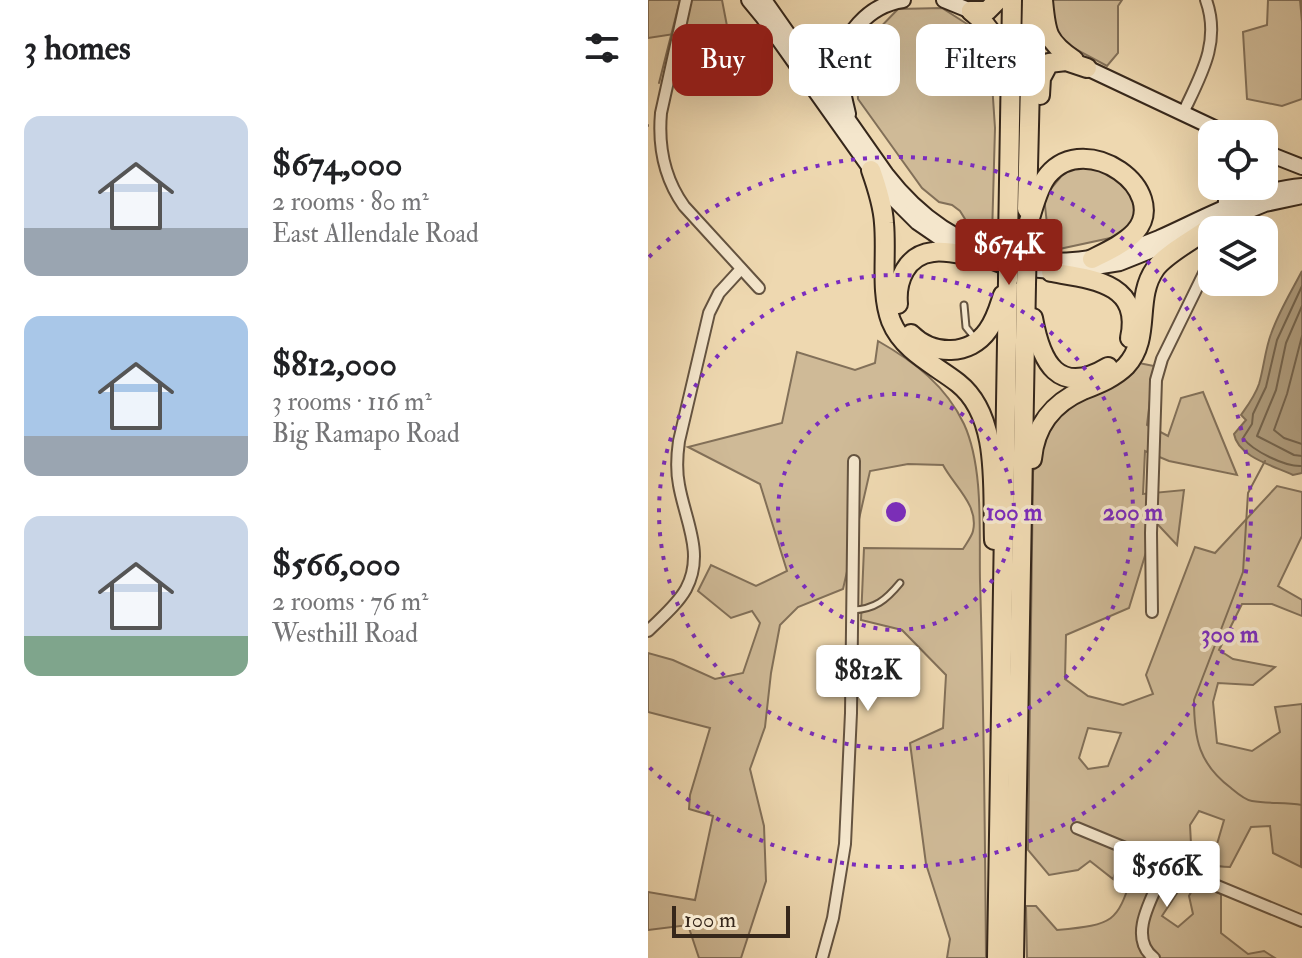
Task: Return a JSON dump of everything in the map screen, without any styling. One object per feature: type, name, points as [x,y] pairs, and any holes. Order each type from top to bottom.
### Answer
[{"type":"highway","points":[[971,11],[987,11],[998,0]]},
{"type":"highway","points":[[1010,186],[1012,0]]},
{"type":"highway","points":[[997,958],[1002,689],[1017,282],[1028,168],[1032,0]]},
{"type":"highway","points":[[1043,0],[1046,31],[1053,44],[1087,68]]},
{"type":"highway","points":[[971,11],[992,31],[999,49],[1002,132],[1021,238]]},
{"type":"highway","points":[[1028,168],[1039,125],[1040,83],[1044,69],[1057,60],[1087,68]]},
{"type":"highway","points":[[1021,238],[1041,187],[1052,171],[1076,159],[1105,162],[1119,170],[1136,188],[1142,205],[1142,219],[1131,236],[1092,259]]},
{"type":"highway","points":[[871,170],[883,215],[887,304],[893,326],[911,349],[968,393],[981,411],[987,427],[1002,689]]},
{"type":"highway","points":[[1021,541],[1031,486],[1033,446],[1044,420],[1066,399],[1109,379],[1125,366],[1140,341],[1145,291],[1154,269],[1163,259],[1198,236]]},
{"type":"highway","points":[[977,257],[939,252],[921,255],[904,272],[897,293],[898,306],[905,325],[922,344],[934,349],[954,350],[978,340],[993,323],[1017,282]]},
{"type":"highway","points":[[1017,282],[1048,366],[1075,376],[1106,368],[1120,357],[1131,335],[1132,321],[1124,299],[1115,288],[1102,282],[1051,272]]},
{"type":"highway","points":[[1014,958],[1021,541],[1017,282]]},
{"type":"main road","points":[[749,0],[896,202],[940,239],[1006,267],[1078,272],[1120,263],[1198,231]]},
{"type":"main road","points":[[764,0],[904,196],[946,230],[970,243],[1012,257],[1051,262],[1092,259],[1198,228]]},
{"type":"main road","points":[[850,122],[841,79],[843,54],[853,31],[876,5],[903,0]]},
{"type":"main road","points":[[944,0],[971,11]]},
{"type":"main road","points":[[1087,68],[1198,120]]},
{"type":"main road","points":[[1230,216],[1270,192],[1302,186]]},
{"type":"main road","points":[[1235,216],[1265,204],[1302,196]]},
{"type":"street","points":[[686,0],[661,113],[663,162],[675,193],[684,206],[759,288]]},
{"type":"street","points":[[1183,113],[1210,54],[1213,28],[1206,0]]},
{"type":"street","points":[[648,631],[679,599],[691,577],[694,544],[678,484],[679,441],[709,313],[719,293],[741,269]]},
{"type":"street","points":[[1152,612],[1156,380],[1167,349],[1198,286]]},
{"type":"street","points":[[822,958],[833,918],[845,844],[854,461]]},
{"type":"street","points":[[1077,828],[1302,921]]},
{"type":"street","points":[[1154,958],[1142,942],[1141,928],[1166,866]]},
{"type":"lane","points":[[964,305],[966,327],[978,340]]},
{"type":"lane","points":[[852,610],[868,609],[881,603],[900,583]]},
{"type":"shaded area","points":[[648,0],[722,0],[727,24],[672,24],[672,34],[648,38]]},
{"type":"shaded area","points":[[1049,0],[1122,0],[1118,6],[1118,53],[1107,66],[1049,35]]},
{"type":"shaded area","points":[[1268,0],[1302,0],[1302,99],[1282,106],[1247,99],[1243,32],[1267,25]]},
{"type":"shaded area","points":[[942,8],[967,24],[916,24],[916,96],[993,96],[992,236],[970,227],[960,211],[939,202],[922,188],[858,99],[858,96],[900,96],[900,24],[883,24],[898,9]]},
{"type":"shaded area","points":[[1095,165],[1114,176],[1130,191],[1136,221],[1115,237],[1050,251],[1044,197],[1068,168]]},
{"type":"shaded area","points":[[878,341],[917,366],[948,398],[964,424],[975,460],[980,522],[986,958],[947,958],[950,939],[926,864],[910,743],[943,728],[946,675],[902,630],[861,620],[864,548],[963,549],[972,533],[974,522],[969,504],[943,465],[908,464],[870,471],[843,589],[798,607],[780,625],[765,727],[750,769],[764,826],[766,881],[741,958],[699,958],[688,925],[648,930],[648,892],[695,900],[713,816],[689,809],[690,795],[710,728],[648,712],[648,653],[673,660],[715,679],[743,673],[760,623],[752,611],[731,618],[698,591],[711,565],[756,586],[787,571],[760,484],[688,447],[782,423],[797,352],[855,370],[875,363]]},
{"type":"shaded area","points":[[1129,361],[1154,366],[1147,425],[1168,436],[1181,398],[1203,392],[1237,475],[1169,461],[1145,451],[1143,494],[1184,490],[1177,545],[1148,514],[1147,549],[1129,608],[1066,635],[1065,679],[1088,696],[1123,705],[1153,694],[1146,675],[1195,547],[1215,553],[1277,486],[1302,492],[1302,536],[1278,586],[1302,600],[1302,616],[1272,604],[1242,604],[1219,650],[1233,659],[1275,667],[1253,685],[1218,683],[1213,702],[1217,743],[1252,751],[1280,732],[1275,707],[1302,704],[1301,867],[1273,853],[1270,826],[1251,827],[1230,867],[1204,863],[1155,847],[1129,846],[1120,859],[1113,879],[1090,861],[1078,870],[1049,875],[1028,850],[1033,472],[1045,415]],"holes":[[[1088,728],[1121,733],[1108,766],[1088,769],[1079,758]],[[1199,811],[1224,820],[1215,851],[1191,844],[1190,825]]]},
{"type":"shaded area","points":[[1137,863],[1175,877],[1181,887],[1162,916],[1178,927],[1193,914],[1189,896],[1196,883],[1221,894],[1221,933],[1248,954],[1264,951],[1275,958],[1027,958],[1026,906],[1036,906],[1057,930],[1105,921],[1119,908]]},
{"type":"water","points":[[1302,271],[1302,473],[1293,475],[1249,455],[1234,434],[1246,420],[1241,415],[1259,384],[1271,334]]},
{"type":"waterway","points":[[659,83],[680,0]]},
{"type":"waterway","points":[[1300,0],[1302,22]]},
{"type":"waterway","points":[[1265,461],[1248,493],[1243,572],[1194,700],[1195,727],[1205,760],[1220,779],[1238,794],[1252,801],[1302,805]]}]
